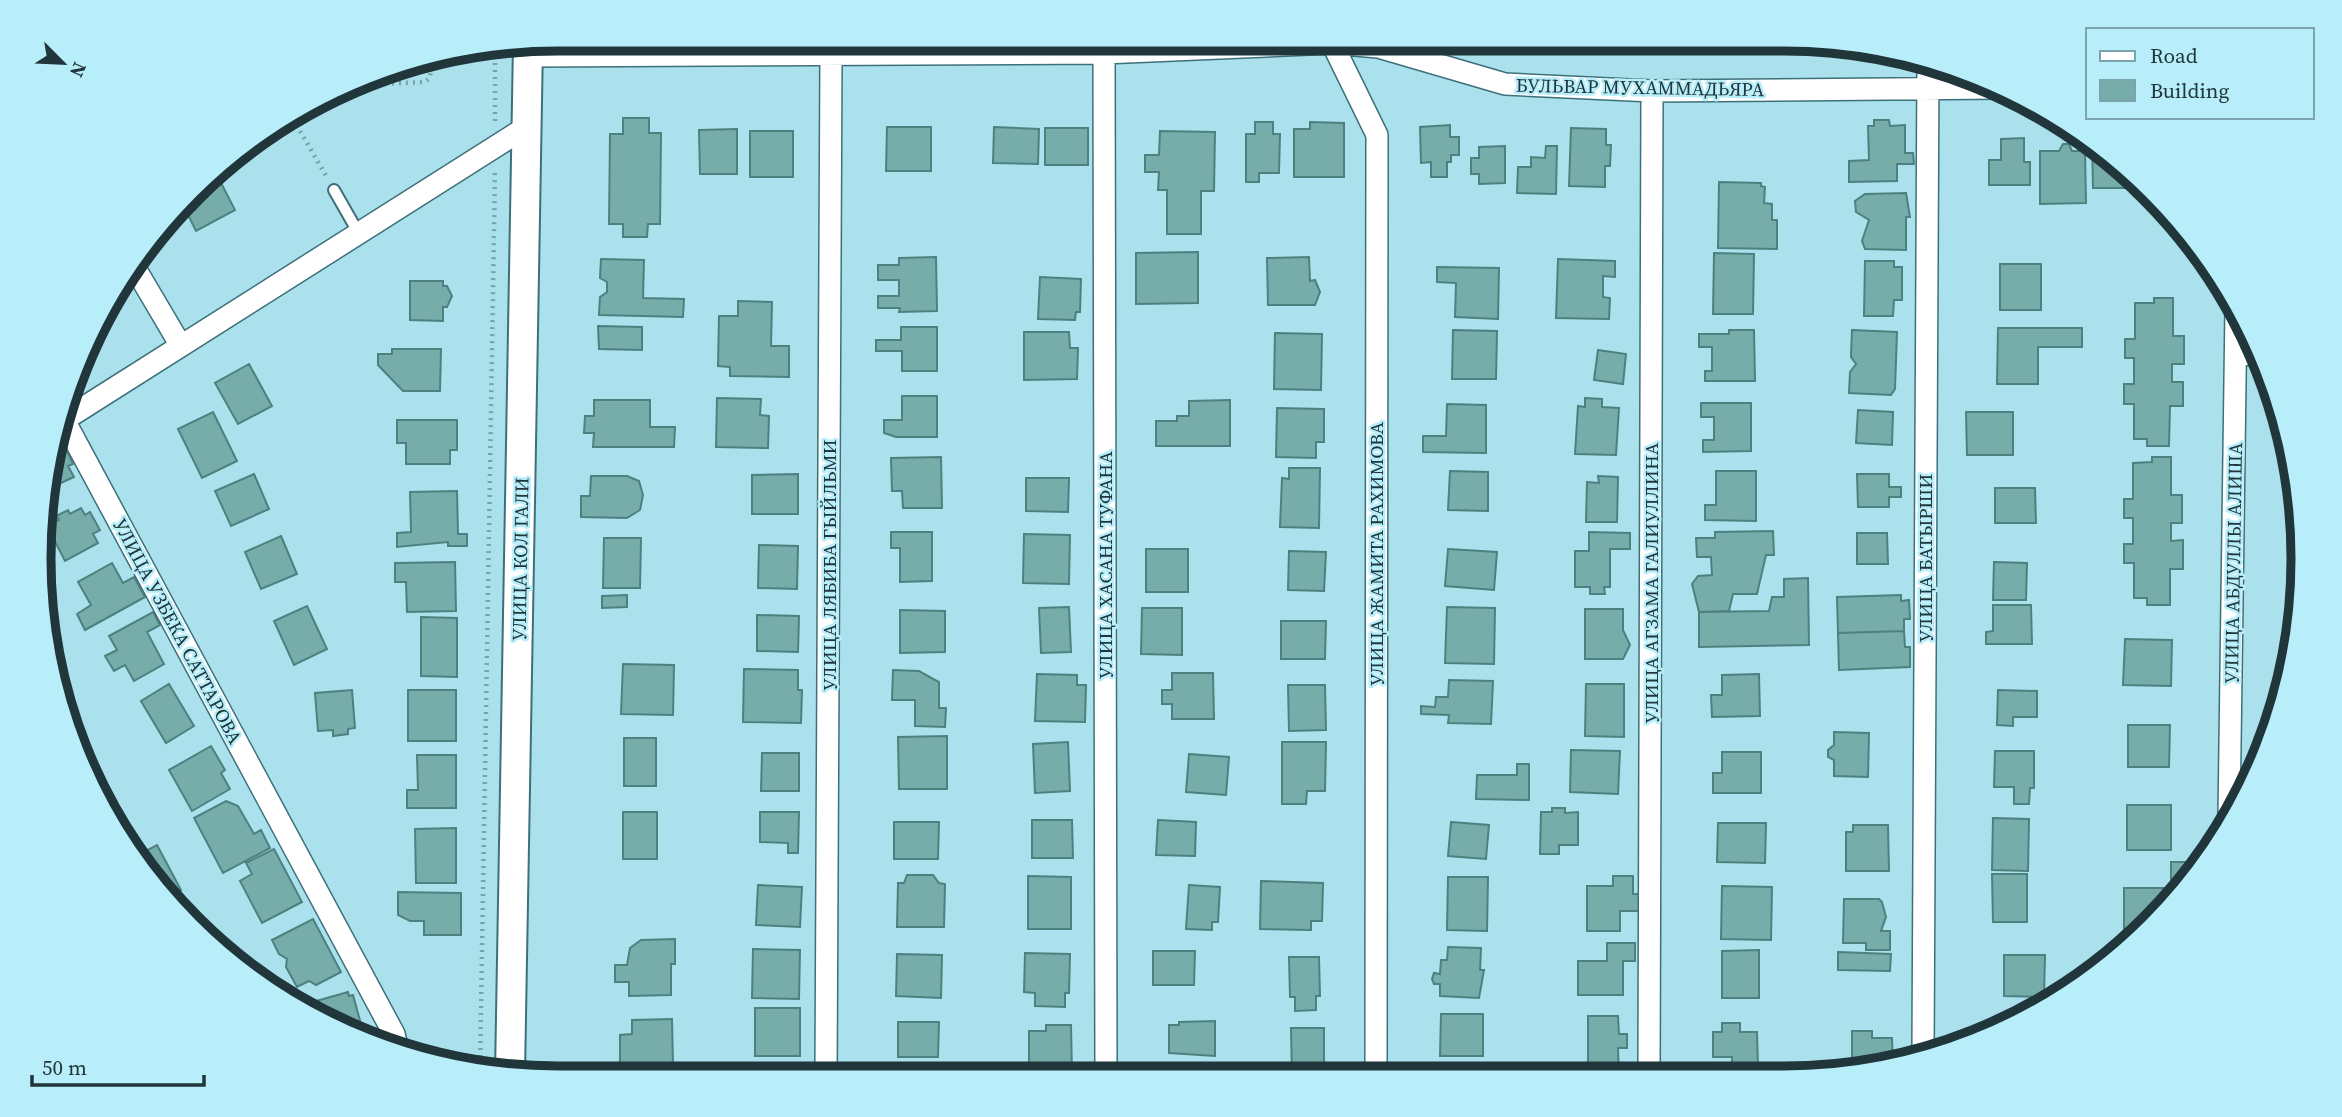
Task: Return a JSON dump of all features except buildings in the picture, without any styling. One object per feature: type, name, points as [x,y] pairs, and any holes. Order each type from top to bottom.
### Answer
[{"type":"street","name":"БУЛЬВАР МУХАММАДЬЯРА","points":[[680,51],[1150,51]]},
{"type":"street","name":"УЛИЦА ЖАМИТА РАХИМОВА","points":[[1336,51],[1377,135],[1376,1066]]},
{"type":"street","name":"БУЛЬВАР МУХАММАДЬЯРА","points":[[1392,51],[1505,84],[1652,91],[1977,89]]},
{"type":"street","name":"УЛИЦА КОЛ ГАЛИ","points":[[510,1064],[528,52]]},
{"type":"street","name":"УЛИЦА ЛЯБИБА ГЫЙЛЬМИ","points":[[826,1066],[831,52]]},
{"type":"street","name":"УЛИЦА ХАСАНА ТУФАНА","points":[[1104,53],[1106,1066]]},
{"type":"street","name":"УЛИЦА БАТЫРШИ","points":[[1923,1046],[1928,72]]},
{"type":"street","name":"УЛИЦА АГЗАМА ГАЛИУЛЛИНА","points":[[1649,1066],[1652,91]]},
{"type":"street","points":[[138,273],[181,346],[528,126]]},
{"type":"street","name":"УЛИЦА АБДУЛЛЫ АЛИША","points":[[2229,801],[2236,329]]},
{"type":"street","name":"УЛИЦА УЗБЕКА САТТАРОВА","points":[[72,415],[181,346]]},
{"type":"street","points":[[2236,353],[2249,354]]},
{"type":"street","name":"УЛИЦА УЗБЕКА САТТАРОВА","points":[[68,427],[395,1039]]},
{"type":"lane","points":[[334,190],[358,232]]},
{"type":"path","points":[[480,1060],[495,55]]},
{"type":"path","points":[[378,84],[424,82],[430,78],[431,67]]},
{"type":"path","points":[[296,124],[334,190]]}]
